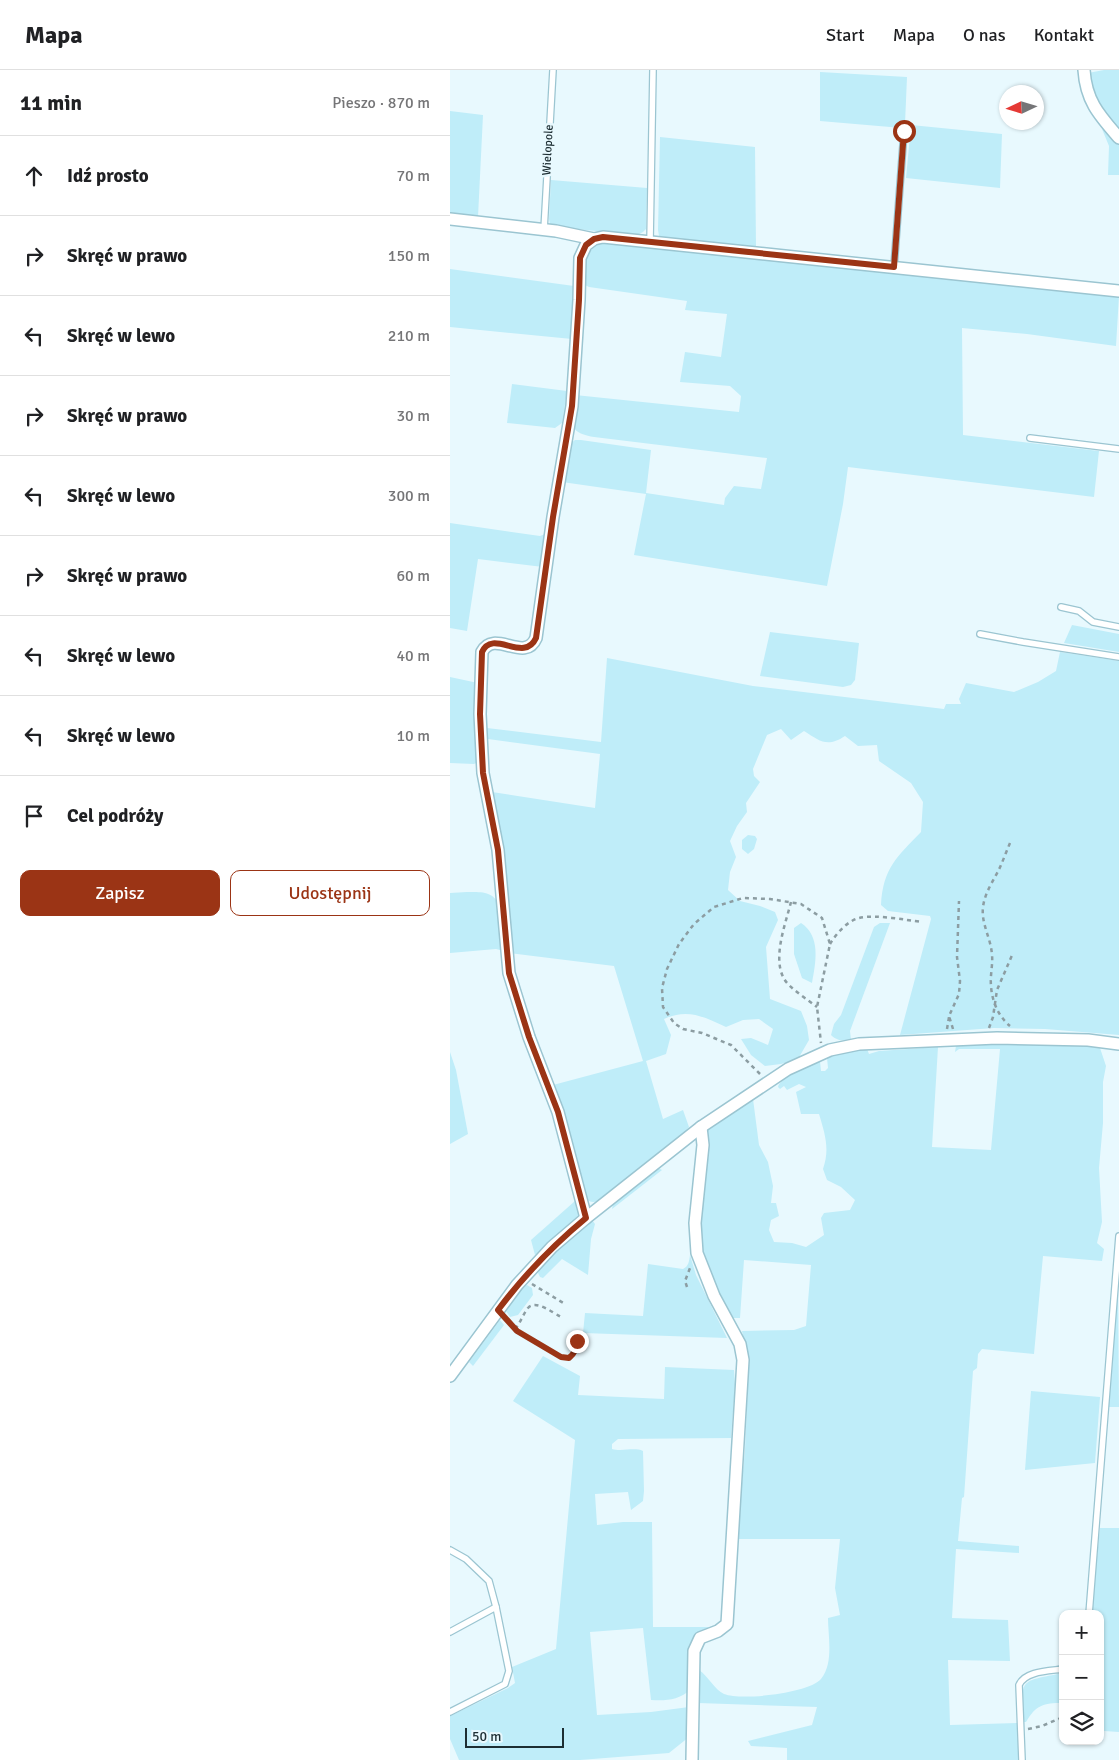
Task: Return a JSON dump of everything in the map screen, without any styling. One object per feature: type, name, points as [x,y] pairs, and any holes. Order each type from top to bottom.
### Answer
[{"type":"street","points":[[1084,70],[1085,88],[1095,108],[1119,138]]},
{"type":"street","points":[[450,219],[544,230],[594,239],[603,237],[1119,291]]},
{"type":"street","points":[[586,1218],[558,1112],[529,1037],[509,973],[498,850],[483,773],[480,714],[482,652],[485,646],[491,643],[528,648],[536,638],[553,517],[572,406],[580,258],[586,245],[594,239]]},
{"type":"street","points":[[450,1376],[498,1310],[552,1247],[701,1127],[788,1069],[830,1050],[859,1044],[1024,1038],[1088,1040],[1119,1044]]},
{"type":"street","points":[[692,1760],[694,1651],[700,1638],[718,1631],[727,1624],[744,1360],[740,1344],[714,1296],[697,1253],[695,1223],[703,1145],[701,1127]]},
{"type":"lane","name":"Wielopole","points":[[544,230],[553,70]]},
{"type":"lane","points":[[650,242],[653,70]]},
{"type":"lane","points":[[894,267],[904,131]]},
{"type":"lane","points":[[1030,438],[1119,449]]},
{"type":"lane","points":[[1061,608],[1079,611],[1093,622],[1119,627]]},
{"type":"lane","points":[[980,634],[1119,657]]},
{"type":"lane","points":[[1088,1610],[1119,1236]]},
{"type":"lane","points":[[450,1550],[466,1559],[489,1581],[509,1671],[504,1684],[450,1712]]},
{"type":"lane","points":[[450,1632],[496,1607]]},
{"type":"lane","points":[[1022,1760],[1018,1685],[1021,1679],[1028,1675],[1059,1670]]},
{"type":"path","points":[[1010,843],[1001,865],[989,886],[983,905],[982,920],[992,955],[991,985],[995,1003],[1002,1019],[1024,1038]]},
{"type":"path","points":[[767,1083],[754,1066],[731,1045],[702,1032],[683,1029],[674,1023],[663,1007],[662,988],[667,969],[679,944],[694,924],[714,907],[743,898],[770,898],[801,904],[822,918],[830,944]]},
{"type":"path","points":[[959,901],[957,957],[960,981],[959,994],[949,1016],[952,1028],[962,1039]]},
{"type":"path","points":[[791,902],[779,954],[779,970],[787,984],[817,1007]]},
{"type":"path","points":[[823,1053],[817,1007],[830,944],[834,938],[848,923],[860,918],[883,917],[922,922]]},
{"type":"path","points":[[984,1038],[993,1017],[997,990],[1013,953]]},
{"type":"path","points":[[525,1277],[534,1286],[565,1304]]},
{"type":"path","points":[[515,1329],[522,1321],[528,1308],[532,1305],[540,1305],[561,1317]]},
{"type":"path","points":[[498,1310],[515,1329],[561,1357],[569,1358],[573,1355],[577,1341],[575,1339]]},
{"type":"path","points":[[1020,1728],[1025,1730],[1042,1726],[1059,1719]]},
{"type":"shaded area","points":[[1119,70],[1119,130],[1096,97],[1090,82],[1088,73]]},
{"type":"shaded area","points":[[820,72],[907,77],[905,124],[902,128],[820,121]]},
{"type":"shaded area","points":[[450,111],[483,115],[478,217],[450,214]]},
{"type":"shaded area","points":[[911,125],[1002,134],[1000,188],[906,178]]},
{"type":"shaded area","points":[[1102,129],[1119,143],[1119,175],[1108,175],[1109,146]]},
{"type":"shaded area","points":[[660,137],[755,147],[756,248],[659,236]]},
{"type":"shaded area","points":[[551,180],[647,188],[646,229],[637,235],[555,227],[550,224],[549,219]]},
{"type":"shaded area","points":[[607,242],[1119,296],[1116,346],[1027,334],[962,328],[963,435],[1099,451],[1094,497],[848,467],[843,504],[827,586],[634,555],[646,494],[562,482],[571,443],[575,440],[651,450],[646,493],[724,505],[725,498],[734,486],[761,489],[767,458],[594,437],[584,435],[574,428],[572,418],[575,395],[739,412],[741,396],[730,386],[680,382],[685,352],[721,357],[727,314],[685,310],[687,301],[585,285],[584,269],[589,253],[596,245]]},
{"type":"shaded area","points":[[450,269],[574,286],[575,311],[572,339],[450,327]]},
{"type":"shaded area","points":[[512,384],[567,391],[562,423],[555,428],[507,423]]},
{"type":"shaded area","points":[[450,523],[540,536],[545,534],[543,567],[478,559],[467,631],[450,628]]},
{"type":"shaded area","points":[[1072,625],[1119,634],[1119,652],[1064,643]]},
{"type":"shaded area","points":[[770,632],[859,643],[855,680],[851,685],[843,687],[760,676]]},
{"type":"shaded area","points":[[1060,652],[1119,661],[1119,1035],[1045,1029],[994,1028],[900,1035],[931,919],[930,916],[888,911],[881,905],[882,892],[888,872],[898,856],[921,832],[923,802],[911,783],[879,761],[877,745],[858,746],[845,736],[833,742],[824,742],[804,731],[791,740],[781,729],[767,735],[753,769],[754,776],[760,782],[746,803],[747,812],[737,826],[730,841],[736,857],[730,872],[728,890],[740,901],[775,912],[778,920],[766,947],[770,999],[801,1011],[807,1026],[809,1040],[798,1059],[765,1066],[751,1055],[741,1039],[751,1038],[768,1045],[773,1029],[759,1019],[743,1020],[726,1027],[696,1015],[681,1014],[664,1019],[671,1035],[666,1054],[646,1061],[663,1119],[683,1110],[689,1127],[684,1133],[598,1201],[592,1202],[588,1200],[582,1192],[553,1085],[643,1061],[614,966],[509,953],[492,792],[595,808],[600,754],[488,739],[487,728],[601,742],[607,658],[753,686],[944,709],[946,704],[961,704],[959,699],[966,683],[1014,692],[1038,682],[1056,671]]},
{"type":"shaded area","points":[[450,677],[478,683],[478,762],[474,764],[450,763]]},
{"type":"shaded area","points":[[748,835],[755,836],[757,839],[754,849],[748,854],[742,849],[742,840]]},
{"type":"shaded area","points":[[467,892],[491,895],[500,907],[500,950],[450,953],[450,893]]},
{"type":"shaded area","points":[[801,923],[812,935],[816,950],[812,983],[802,978],[794,954],[794,928]]},
{"type":"shaded area","points":[[880,923],[890,923],[850,1031],[851,1040],[838,1039],[831,1035],[834,1024],[841,1015],[874,927]]},
{"type":"shaded area","points":[[1000,1042],[1096,1045],[1100,1048],[1106,1066],[1103,1082],[1103,1123],[1099,1168],[1102,1222],[1097,1243],[1104,1249],[1102,1261],[1043,1256],[1034,1354],[982,1349],[978,1354],[977,1368],[973,1371],[964,1497],[962,1498],[958,1541],[1019,1546],[1019,1553],[956,1549],[952,1618],[1008,1620],[1010,1661],[948,1660],[950,1725],[1017,1723],[1019,1760],[787,1760],[787,1748],[751,1746],[748,1741],[812,1725],[817,1707],[698,1703],[699,1670],[724,1694],[745,1697],[790,1692],[814,1684],[821,1679],[828,1665],[828,1618],[840,1615],[835,1588],[840,1539],[737,1539],[745,1449],[749,1362],[742,1331],[794,1330],[806,1326],[811,1265],[744,1260],[740,1318],[732,1318],[716,1292],[704,1263],[701,1250],[699,1217],[707,1133],[709,1128],[753,1099],[759,1145],[768,1162],[773,1186],[771,1203],[776,1203],[779,1216],[771,1220],[769,1230],[774,1242],[792,1243],[806,1247],[824,1235],[821,1218],[824,1213],[850,1210],[855,1200],[841,1187],[827,1180],[823,1169],[826,1142],[819,1114],[801,1114],[796,1092],[806,1087],[799,1084],[787,1090],[784,1086],[780,1089],[778,1087],[780,1083],[796,1071],[820,1061],[821,1071],[825,1071],[828,1068],[827,1058],[848,1051],[867,1049],[869,1054],[879,1051],[938,1047],[932,1147],[991,1150],[1000,1049],[959,1049],[955,1052],[958,1044]]},
{"type":"shaded area","points":[[450,1052],[456,1070],[468,1134],[450,1144]]},
{"type":"shaded area","points":[[658,1168],[662,1170],[612,1209],[613,1204]]},
{"type":"shaded area","points":[[575,1201],[579,1213],[578,1218],[535,1255],[531,1240]]},
{"type":"shaded area","points":[[592,1220],[595,1224],[591,1239],[588,1275],[562,1259],[543,1278],[540,1277],[538,1273],[540,1268],[567,1239]]},
{"type":"shaded area","points":[[690,1255],[696,1275],[727,1338],[583,1333],[585,1313],[643,1316],[648,1264],[683,1269],[688,1265]]},
{"type":"shaded area","points":[[527,1285],[532,1288],[533,1295],[518,1315],[510,1317],[506,1311],[524,1286]]},
{"type":"shaded area","points":[[1118,1287],[1119,1407],[1108,1407]]},
{"type":"shaded area","points":[[500,1320],[504,1325],[473,1366],[469,1362]]},
{"type":"shaded area","points":[[543,1356],[580,1376],[578,1395],[664,1399],[665,1367],[734,1370],[735,1384],[731,1438],[618,1439],[612,1444],[612,1449],[636,1449],[643,1451],[643,1501],[631,1510],[628,1492],[595,1494],[597,1525],[623,1522],[652,1522],[653,1627],[709,1627],[699,1632],[693,1640],[690,1690],[677,1698],[662,1700],[651,1700],[643,1628],[590,1632],[597,1715],[651,1712],[689,1707],[689,1737],[669,1753],[580,1760],[459,1760],[450,1739],[450,1716],[515,1683],[512,1667],[556,1649],[575,1440],[513,1401]]},
{"type":"shaded area","points":[[1031,1391],[1100,1397],[1095,1463],[1025,1470]]},
{"type":"shaded area","points":[[1100,1528],[1119,1528],[1119,1732],[1104,1731],[1104,1610],[1091,1610]]},
{"type":"shaded area","points":[[1059,1674],[1059,1703],[1041,1706],[1033,1712],[1026,1722],[1022,1722],[1023,1689],[1026,1684],[1038,1678]]},
{"type":"route","points":[[577,1341],[573,1355],[569,1358],[561,1357],[517,1331],[498,1310],[517,1285],[552,1247],[586,1218],[558,1112],[529,1037],[509,973],[498,850],[483,773],[480,714],[482,652],[485,646],[491,643],[528,648],[536,638],[553,517],[572,406],[580,258],[586,245],[594,239],[603,237],[894,267],[904,131]]}]
